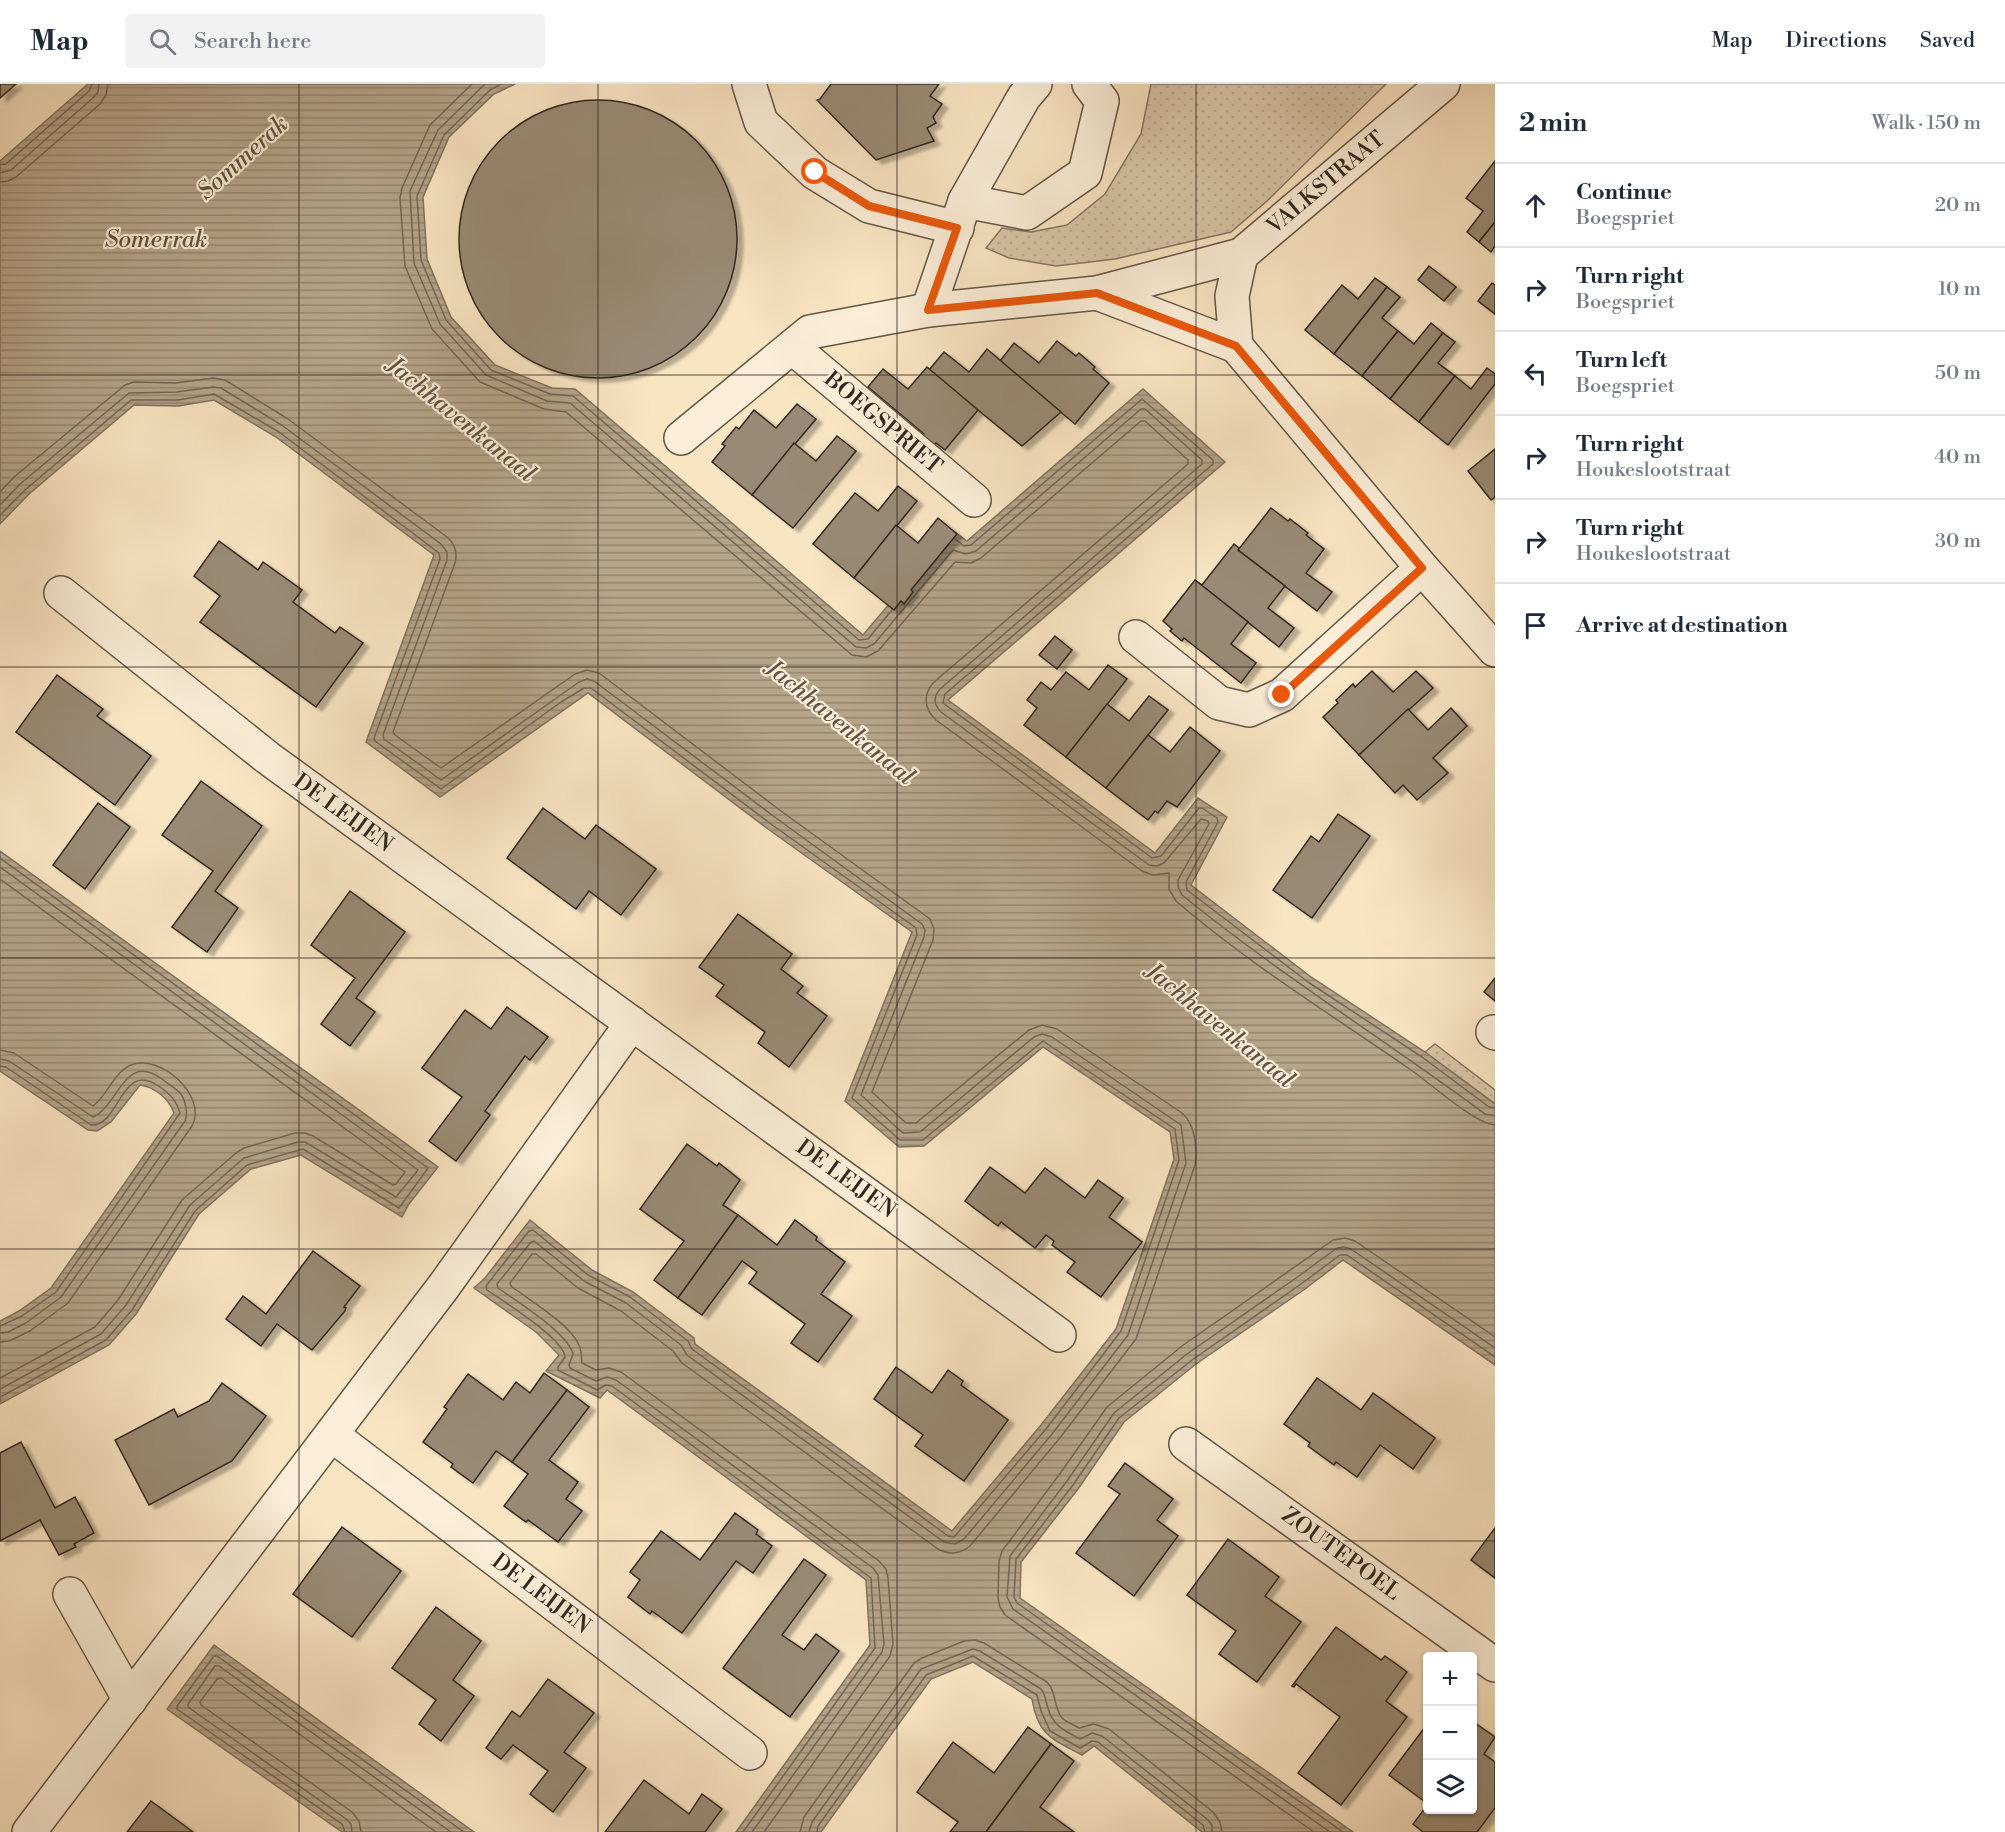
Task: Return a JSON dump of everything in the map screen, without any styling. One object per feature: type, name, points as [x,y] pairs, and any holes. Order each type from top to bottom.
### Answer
[{"type":"street","points":[[749,84],[761,122],[815,172],[869,206],[961,214],[1027,213],[1085,173],[1102,101],[1089,84]]},
{"type":"street","points":[[928,310],[961,214],[1024,97],[1035,84]]},
{"type":"street","name":"VALKSTRAAT","points":[[1241,255],[1443,84]]},
{"type":"street","points":[[681,438],[810,332],[928,310],[1097,293],[1241,255],[1232,296],[1236,346]]},
{"type":"street","points":[[1097,293],[1236,346],[1422,568],[1495,650]]},
{"type":"street","name":"BOEGSPRIET","points":[[792,347],[974,500]]},
{"type":"street","points":[[1136,638],[1219,703],[1249,710],[1282,695],[1422,568]]},
{"type":"street","name":"DE LEIJEN","points":[[60,593],[268,758],[1059,1335]]},
{"type":"street","points":[[29,1832],[444,1286],[632,1023]]},
{"type":"street","name":"DE LEIJEN","points":[[332,1435],[750,1754]]},
{"type":"street","name":"ZOUTEPOEL","points":[[1186,1444],[1495,1665]]},
{"type":"street","points":[[70,1594],[130,1700]]},
{"type":"shaded area","points":[[1151,84],[1386,84],[1267,201],[1231,232],[1115,259],[1056,266],[1009,258],[986,248],[1002,228],[1031,232],[1067,225],[1105,194],[1141,134]]},
{"type":"shaded area","points":[[1435,1044],[1495,1090],[1495,1104],[1425,1052]]},
{"type":"water","points":[[88,84],[515,84],[494,94],[449,137],[423,197],[427,259],[451,317],[495,365],[552,388],[575,389],[863,635],[952,530],[967,541],[1143,389],[1225,462],[948,700],[1155,853],[1198,798],[1227,817],[1191,885],[1311,977],[1425,1052],[1495,1104],[1495,1365],[1343,1260],[1196,1364],[1124,1422],[1078,1489],[1021,1562],[1020,1598],[1353,1832],[1202,1832],[1094,1746],[1082,1755],[1048,1735],[1038,1721],[1032,1699],[973,1662],[931,1679],[821,1832],[736,1832],[870,1645],[866,1580],[607,1390],[600,1398],[546,1371],[559,1355],[536,1332],[474,1288],[485,1278],[530,1220],[592,1270],[633,1292],[694,1338],[695,1344],[952,1531],[1041,1425],[1116,1329],[1174,1159],[1170,1132],[1043,1047],[924,1146],[899,1147],[845,1101],[912,932],[768,829],[588,693],[440,797],[366,742],[434,555],[276,437],[214,400],[178,406],[134,405],[29,494],[0,524],[0,161]]},
{"type":"water","points":[[0,851],[438,1167],[409,1204],[402,1217],[301,1155],[251,1169],[199,1214],[136,1314],[109,1345],[0,1404],[0,1321],[19,1311],[51,1288],[174,1113],[161,1094],[140,1085],[111,1122],[97,1131],[88,1130],[0,1071]]},
{"type":"water","points":[[214,1645],[474,1832],[342,1832],[167,1709]]},
{"type":"building","points":[[0,84],[16,84],[0,98]]},
{"type":"building","points":[[831,84],[939,84],[930,96],[942,104],[933,117],[936,123],[927,128],[934,141],[876,160],[817,100]]},
{"type":"building","points":[[598,100],[625,103],[651,111],[675,124],[696,141],[713,162],[726,186],[734,212],[737,239],[734,266],[726,292],[713,316],[696,337],[675,354],[651,367],[625,375],[598,378],[571,375],[545,367],[521,354],[500,337],[483,316],[470,292],[462,266],[459,239],[462,212],[470,186],[483,162],[500,141],[521,124],[545,111],[571,103]]},
{"type":"building","points":[[1495,161],[1495,222],[1479,242],[1467,232],[1483,211],[1466,198]]},
{"type":"building","points":[[1495,222],[1495,246],[1491,252],[1479,242]]},
{"type":"building","points":[[1429,266],[1456,287],[1444,301],[1418,280]]},
{"type":"building","points":[[1375,278],[1387,287],[1334,354],[1305,330],[1342,285],[1358,299]]},
{"type":"building","points":[[1492,283],[1495,285],[1495,314],[1478,301]]},
{"type":"building","points":[[1387,287],[1400,297],[1382,318],[1398,331],[1362,376],[1334,354]]},
{"type":"building","points":[[1431,323],[1443,333],[1390,399],[1362,376],[1398,331],[1414,344]]},
{"type":"building","points":[[1443,333],[1455,342],[1438,363],[1455,376],[1419,422],[1390,399]]},
{"type":"building","points":[[1057,341],[1076,356],[1079,353],[1109,383],[1075,424],[1000,361],[1014,343],[1039,363]]},
{"type":"building","points":[[987,349],[1061,412],[1022,446],[929,370],[944,352],[969,372]]},
{"type":"building","points":[[927,367],[978,410],[945,450],[922,436],[924,434],[868,387],[883,369],[908,389]]},
{"type":"building","points":[[1487,368],[1495,374],[1495,384],[1448,445],[1419,422],[1455,376],[1471,389]]},
{"type":"building","points":[[797,404],[816,419],[752,495],[712,462],[725,446],[722,444],[736,427],[739,429],[754,410],[776,428]]},
{"type":"building","points":[[837,436],[856,451],[793,528],[752,495],[794,443],[816,461]]},
{"type":"building","points":[[1495,449],[1495,497],[1491,500],[1468,471]]},
{"type":"building","points":[[898,486],[917,501],[854,578],[813,544],[855,493],[878,511]]},
{"type":"building","points":[[1271,508],[1288,521],[1290,519],[1324,549],[1306,573],[1332,592],[1317,611],[1238,550]]},
{"type":"building","points":[[938,518],[957,534],[911,590],[913,592],[904,604],[901,601],[894,610],[854,578],[896,525],[918,543]]},
{"type":"building","points":[[219,541],[258,570],[263,562],[302,590],[293,602],[335,633],[340,627],[363,643],[316,707],[200,622],[220,596],[194,576]]},
{"type":"building","points":[[1234,544],[1239,548],[1238,550],[1285,586],[1268,608],[1294,628],[1279,647],[1195,580],[1202,585]]},
{"type":"building","points":[[1195,580],[1248,622],[1231,644],[1256,663],[1241,683],[1184,638],[1182,641],[1170,631],[1172,629],[1163,621]]},
{"type":"building","points":[[1055,636],[1072,650],[1057,669],[1039,655]]},
{"type":"building","points":[[1108,665],[1127,679],[1066,757],[1024,725],[1037,708],[1027,700],[1041,682],[1051,690],[1066,672],[1089,690]]},
{"type":"building","points":[[1372,671],[1393,692],[1416,671],[1433,688],[1359,755],[1323,717],[1338,703],[1336,700],[1353,684],[1355,687]]},
{"type":"building","points":[[57,675],[103,709],[97,716],[151,756],[115,805],[16,732]]},
{"type":"building","points":[[1149,696],[1168,710],[1106,788],[1066,757],[1107,704],[1129,721]]},
{"type":"building","points":[[1451,708],[1467,726],[1433,758],[1448,773],[1417,800],[1403,785],[1395,793],[1359,755],[1408,709],[1428,730]]},
{"type":"building","points":[[1190,727],[1220,751],[1177,807],[1167,801],[1158,813],[1155,811],[1148,820],[1106,788],[1148,735],[1170,752]]},
{"type":"building","points":[[201,781],[262,826],[215,891],[238,908],[207,952],[172,927],[213,871],[162,835]]},
{"type":"building","points":[[98,803],[130,827],[85,889],[53,865]]},
{"type":"building","points":[[543,808],[585,839],[596,825],[656,869],[621,915],[589,891],[576,909],[507,858]]},
{"type":"building","points":[[1338,814],[1370,836],[1312,918],[1273,890],[1311,836],[1319,842]]},
{"type":"building","points":[[350,891],[405,932],[356,998],[375,1012],[350,1046],[321,1024],[355,978],[311,945]]},
{"type":"building","points":[[738,914],[792,954],[781,969],[803,986],[797,993],[827,1016],[789,1067],[758,1043],[765,1032],[716,996],[724,985],[699,967]]},
{"type":"building","points":[[1495,978],[1495,1001],[1484,992]]},
{"type":"building","points":[[507,1007],[548,1037],[530,1060],[525,1056],[485,1111],[490,1115],[456,1161],[429,1141],[462,1097],[422,1068],[465,1010],[491,1029]]},
{"type":"building","points":[[687,1144],[717,1166],[719,1163],[740,1180],[723,1205],[738,1215],[678,1298],[654,1280],[684,1241],[640,1209]]},
{"type":"building","points":[[990,1167],[1025,1193],[1045,1168],[1085,1198],[1098,1180],[1123,1198],[1109,1217],[1142,1242],[1101,1297],[1067,1272],[1075,1262],[1052,1245],[1054,1241],[1046,1235],[1035,1248],[1001,1222],[998,1226],[965,1201]]},
{"type":"building","points":[[738,1215],[777,1245],[795,1220],[817,1237],[816,1240],[845,1262],[821,1294],[852,1316],[818,1362],[791,1343],[805,1324],[749,1283],[757,1272],[742,1261],[702,1315],[678,1298]]},
{"type":"building","points":[[313,1251],[360,1286],[344,1307],[345,1311],[312,1350],[277,1324],[261,1346],[226,1319],[243,1296],[266,1314]]},
{"type":"building","points":[[896,1367],[932,1393],[948,1370],[963,1381],[961,1385],[1008,1420],[964,1481],[915,1446],[923,1435],[874,1399]]},
{"type":"building","points":[[544,1373],[567,1390],[512,1462],[496,1451],[473,1483],[451,1467],[453,1464],[423,1442],[447,1409],[444,1407],[468,1374],[503,1400],[516,1382],[530,1393]]},
{"type":"building","points":[[1317,1378],[1361,1410],[1373,1393],[1435,1438],[1413,1469],[1380,1445],[1357,1477],[1336,1462],[1334,1465],[1284,1424]]},
{"type":"building","points":[[222,1383],[266,1416],[232,1461],[149,1505],[115,1440],[174,1409],[178,1417],[209,1401]]},
{"type":"building","points":[[567,1390],[589,1407],[549,1460],[578,1482],[566,1499],[582,1511],[558,1542],[504,1506],[528,1474],[512,1462]]},
{"type":"building","points":[[21,1442],[55,1508],[75,1497],[94,1533],[74,1544],[76,1547],[59,1555],[40,1520],[0,1541],[0,1453]]},
{"type":"building","points":[[1125,1463],[1173,1499],[1157,1520],[1178,1536],[1134,1596],[1076,1553],[1120,1494],[1108,1486]]},
{"type":"building","points":[[735,1513],[758,1530],[756,1534],[772,1546],[753,1573],[736,1561],[682,1633],[652,1611],[650,1614],[628,1597],[640,1580],[630,1572],[661,1531],[700,1560]]},
{"type":"building","points":[[342,1527],[401,1571],[352,1637],[293,1594]]},
{"type":"building","points":[[1495,1528],[1495,1578],[1471,1560]]},
{"type":"building","points":[[1228,1539],[1279,1577],[1265,1596],[1301,1622],[1257,1682],[1219,1654],[1236,1631],[1187,1595]]},
{"type":"building","points":[[804,1559],[826,1575],[782,1635],[804,1650],[816,1634],[839,1651],[790,1717],[723,1668]]},
{"type":"building","points":[[436,1607],[481,1641],[453,1680],[474,1696],[441,1741],[419,1724],[436,1700],[392,1668]]},
{"type":"building","points":[[1336,1627],[1381,1660],[1385,1656],[1407,1672],[1386,1701],[1407,1717],[1341,1805],[1298,1773],[1340,1717],[1296,1684],[1292,1686]]},
{"type":"building","points":[[548,1679],[594,1713],[564,1752],[586,1768],[553,1812],[530,1794],[548,1771],[513,1745],[501,1759],[486,1748],[512,1711],[520,1717]]},
{"type":"building","points":[[1477,1724],[1495,1737],[1484,1754],[1495,1762],[1495,1808],[1477,1832],[1423,1832],[1413,1824],[1423,1811],[1423,1814],[1477,1814]]},
{"type":"building","points":[[1028,1727],[1051,1744],[986,1832],[950,1832],[958,1822],[917,1792],[953,1742],[994,1773]]},
{"type":"building","points":[[1423,1730],[1423,1800],[1389,1775]]},
{"type":"building","points":[[1051,1744],[1074,1761],[1040,1807],[1074,1832],[986,1832]]},
{"type":"building","points":[[644,1780],[689,1814],[702,1794],[722,1809],[705,1832],[605,1832]]},
{"type":"building","points":[[151,1801],[193,1832],[127,1832]]},
{"type":"route","points":[[815,172],[869,206],[957,228],[928,310],[1097,293],[1236,346],[1422,568],[1282,695]]},
{"type":"water label","name":"Sommerak","points":[[243,158]]},
{"type":"water label","name":"Somerrak","points":[[156,240]]},
{"type":"water label","name":"Jachhavenkanaal","points":[[461,420]]},
{"type":"water label","name":"Jachhavenkanaal","points":[[840,723]]},
{"type":"water label","name":"Jachhavenkanaal","points":[[1220,1026]]}]
